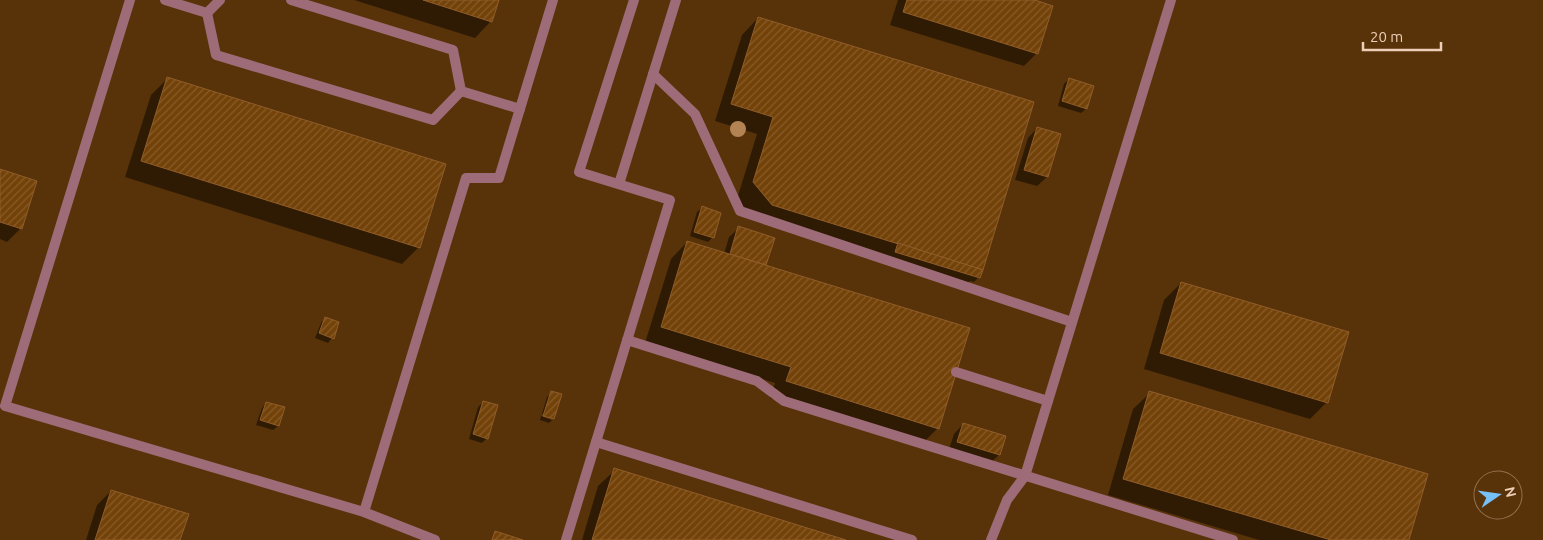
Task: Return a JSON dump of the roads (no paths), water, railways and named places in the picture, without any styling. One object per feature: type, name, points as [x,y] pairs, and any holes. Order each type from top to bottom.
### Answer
[{"type":"lane","points":[[130,0],[5,406],[364,512],[434,540]]},
{"type":"lane","points":[[165,0],[207,13]]},
{"type":"lane","points":[[207,13],[220,0]]},
{"type":"lane","points":[[291,0],[453,50],[461,91]]},
{"type":"lane","points":[[364,512],[466,178],[499,178],[553,0]]},
{"type":"lane","points":[[566,540],[670,200],[579,172],[634,0]]},
{"type":"lane","points":[[619,184],[676,0]]},
{"type":"lane","points":[[990,540],[1007,500],[1025,476],[1171,0]]},
{"type":"lane","points":[[207,13],[216,55],[433,120],[461,91]]},
{"type":"lane","points":[[653,74],[695,114],[740,211],[1072,322]]},
{"type":"lane","points":[[461,91],[520,109]]},
{"type":"lane","points":[[627,340],[757,381],[784,402],[1233,540]]},
{"type":"lane","points":[[956,372],[1048,401]]},
{"type":"lane","points":[[596,442],[912,540]]}]
